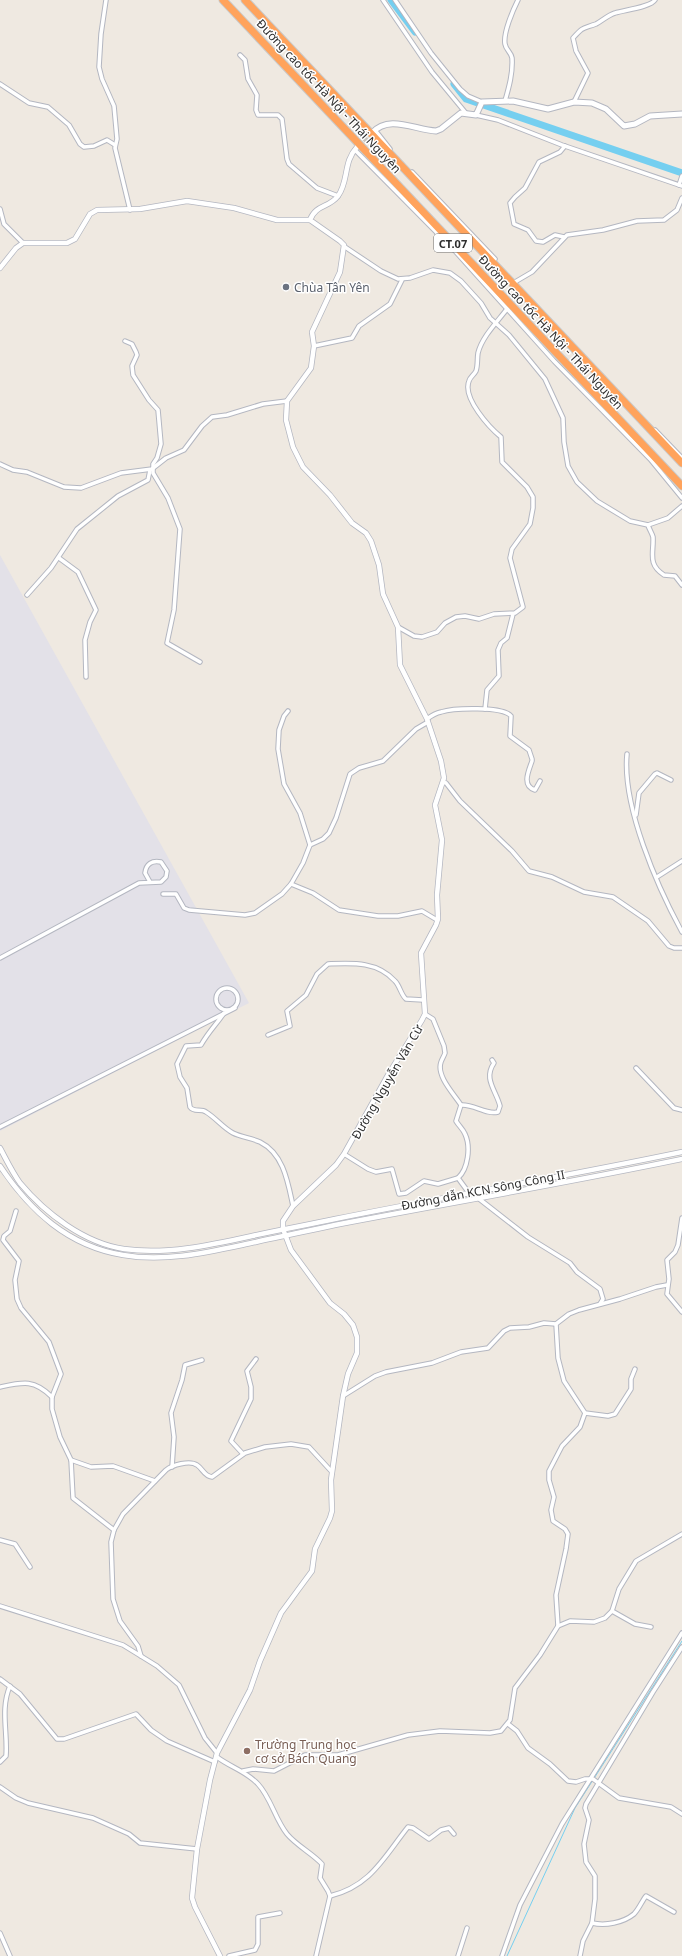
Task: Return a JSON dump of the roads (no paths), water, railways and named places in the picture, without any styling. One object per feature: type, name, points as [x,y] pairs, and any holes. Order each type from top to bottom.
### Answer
[{"type":"highway","name":"Đường cao tốc Hà Nội - Thái Nguyên","points":[[223,0],[682,486]]},
{"type":"highway","name":"Đường cao tốc Hà Nội - Thái Nguyên","points":[[245,0],[682,463]]},
{"type":"main road","points":[[373,131],[385,124],[392,123],[436,131],[441,129],[456,115],[465,112],[476,113],[482,102],[505,101],[548,109],[574,102],[585,102],[601,106],[624,126],[635,124],[650,116],[682,114]]},
{"type":"street","points":[[106,0],[101,34],[99,67],[114,106],[117,132],[115,145],[130,210]]},
{"type":"street","points":[[383,0],[432,72],[465,112]]},
{"type":"street","points":[[395,0],[431,53],[460,88],[468,96],[482,102]]},
{"type":"street","points":[[505,101],[511,75],[512,58],[506,47],[505,38],[518,0]]},
{"type":"street","points":[[574,102],[588,73],[576,51],[573,38],[583,27],[596,24],[613,13],[636,6],[650,5],[655,0]]},
{"type":"street","points":[[240,55],[245,60],[248,79],[257,95],[256,106],[258,115],[278,115],[282,118],[286,154],[289,164],[317,188],[338,196]]},
{"type":"street","points":[[0,84],[29,103],[48,106],[69,126],[80,144],[84,147],[94,146],[107,140],[115,145]]},
{"type":"street","points":[[476,113],[680,185],[682,176]]},
{"type":"street","points":[[373,131],[682,458]]},
{"type":"street","points":[[564,237],[555,235],[543,242],[536,241],[528,230],[514,224],[510,203],[514,196],[525,188],[540,162],[560,152],[566,146]]},
{"type":"street","points":[[310,220],[314,212],[333,201],[338,196],[349,159],[356,148],[455,252],[554,361],[650,459],[682,498]]},
{"type":"street","points":[[515,282],[532,272],[564,237],[570,233],[603,230],[638,221],[664,220],[677,210],[682,198]]},
{"type":"street","points":[[0,268],[16,248],[23,243],[67,243],[75,239],[90,214],[97,210],[130,210],[187,201],[234,208],[278,220],[310,220],[340,241],[345,247],[381,271],[402,280],[432,270],[450,273],[472,292],[496,324],[509,335],[547,383],[563,418],[566,460],[577,482],[597,501],[626,519],[636,523],[648,525],[668,518],[682,506]]},
{"type":"street","points":[[0,209],[4,224],[23,243]]},
{"type":"street","points":[[0,464],[70,488],[88,486],[121,473],[151,470],[166,458],[184,450],[210,418],[263,404],[287,401],[311,368],[314,346],[312,331],[340,272],[345,247]]},
{"type":"street","points":[[314,346],[352,338],[359,326],[390,304],[402,280]]},
{"type":"street","points":[[398,627],[419,638],[437,632],[446,623],[456,617],[465,616],[479,619],[494,614],[513,614],[522,609],[523,603],[510,558],[512,549],[530,524],[533,508],[533,497],[527,487],[502,462],[501,438],[477,411],[468,388],[469,381],[476,372],[480,349],[507,309]]},
{"type":"street","points":[[27,594],[59,558],[77,529],[118,496],[148,480],[160,448],[159,414],[156,407],[149,400],[133,375],[132,366],[137,355],[132,344],[125,341]]},
{"type":"street","name":"Đường Nguyễn Văn Cừ","points":[[220,1956],[193,1902],[197,1849],[216,1757],[250,1690],[260,1661],[281,1614],[312,1571],[314,1549],[332,1511],[332,1472],[343,1396],[348,1374],[357,1353],[357,1337],[354,1328],[344,1314],[330,1303],[290,1250],[285,1235],[283,1221],[293,1206],[336,1165],[344,1154],[388,1075],[425,1014],[421,954],[434,930],[437,920],[437,895],[442,840],[435,806],[444,776],[441,761],[427,720],[400,665],[398,627],[383,594],[379,565],[366,533],[352,523],[330,495],[308,473],[293,447],[287,429],[285,414],[287,401]]},
{"type":"street","points":[[151,470],[170,502],[180,529],[174,610],[167,643],[200,662]]},
{"type":"street","points":[[648,525],[653,537],[651,551],[654,565],[664,575],[675,576],[682,585]]},
{"type":"street","points":[[59,558],[78,572],[96,610],[90,622],[85,640],[86,677]]},
{"type":"street","points":[[485,709],[487,690],[499,676],[498,650],[501,643],[507,638],[513,614]]},
{"type":"street","points":[[310,845],[324,839],[329,833],[336,818],[350,774],[359,768],[383,762],[416,729],[440,712],[449,710],[485,709],[502,710],[509,714],[512,720],[510,736],[529,750],[532,760],[527,778],[530,788],[535,790],[540,781]]},
{"type":"street","points":[[163,894],[176,894],[184,908],[189,910],[245,915],[255,912],[282,894],[291,884],[303,863],[310,845],[300,813],[284,784],[278,749],[279,730],[284,716],[288,711]]},
{"type":"street","points":[[627,754],[625,774],[643,846],[682,932]]},
{"type":"street","points":[[636,819],[638,797],[647,782],[656,773],[671,780]]},
{"type":"street","points":[[443,782],[446,783],[460,801],[512,851],[529,871],[563,881],[584,892],[614,898],[648,921],[669,946],[674,948],[682,948]]},
{"type":"street","points":[[656,877],[682,861]]},
{"type":"street","points":[[0,958],[139,883],[157,883],[164,880],[167,874],[166,867],[161,862],[153,862],[147,866],[139,883]]},
{"type":"street","points":[[145,873],[150,882]]},
{"type":"street","points":[[291,884],[313,893],[339,910],[378,916],[398,916],[422,912],[437,920]]},
{"type":"street","points":[[268,1035],[290,1026],[287,1011],[306,995],[317,974],[328,964],[363,963],[382,971],[395,981],[406,999],[423,1000]]},
{"type":"street","points":[[0,1127],[235,1008],[238,1002],[238,994],[229,988],[222,989],[217,995],[219,1016]]},
{"type":"street","points":[[218,1005],[227,1010],[235,1008]]},
{"type":"street","points":[[224,1014],[218,1023],[209,1031],[201,1045],[189,1045],[184,1048],[177,1064],[180,1077],[187,1088],[190,1107],[195,1110],[206,1111],[234,1134],[259,1142],[266,1146],[285,1171],[293,1206]]},
{"type":"street","points":[[425,1014],[433,1019],[442,1041],[445,1053],[440,1062],[441,1072],[453,1095],[461,1105]]},
{"type":"street","points":[[461,1105],[471,1105],[487,1112],[498,1112],[500,1106],[489,1076],[490,1067],[494,1063],[492,1060]]},
{"type":"street","points":[[636,1068],[674,1108],[682,1110]]},
{"type":"street","points":[[344,1154],[368,1169],[376,1172],[392,1169],[399,1194],[406,1193],[424,1181],[438,1184],[458,1178],[461,1176],[468,1155],[466,1135],[456,1122],[461,1105]]},
{"type":"street","name":"Đường dẫn KCN Sông Công II","points":[[0,1148],[19,1181],[33,1197],[50,1212],[89,1237],[123,1249],[147,1251],[207,1246],[284,1229],[682,1152]]},
{"type":"street","name":"Đường dẫn KCN Sông Công II","points":[[0,1166],[26,1202],[44,1219],[63,1232],[83,1242],[122,1255],[148,1258],[210,1252],[285,1235],[477,1197],[522,1190],[682,1159]]},
{"type":"street","points":[[458,1178],[469,1193]]},
{"type":"street","points":[[521,1183],[522,1190]]},
{"type":"street","points":[[477,1197],[528,1237],[570,1263],[577,1272],[603,1294],[603,1299],[600,1304]]},
{"type":"street","points":[[4,1239],[10,1231],[16,1211]]},
{"type":"street","points":[[682,1218],[678,1246],[667,1260],[669,1279],[667,1294],[682,1312]]},
{"type":"street","points":[[0,1233],[4,1239],[5,1245],[19,1261],[15,1280],[17,1299],[21,1308],[50,1342],[61,1374],[52,1397],[53,1417],[60,1437],[71,1460],[73,1498],[114,1530]]},
{"type":"street","points":[[83,1242],[89,1237]]},
{"type":"street","points":[[343,1396],[375,1376],[386,1372],[432,1363],[462,1352],[488,1348],[504,1331],[510,1328],[529,1327],[544,1323],[556,1324],[579,1310],[651,1288],[667,1285]]},
{"type":"street","points":[[556,1324],[558,1358],[562,1375],[567,1388],[585,1413],[608,1416],[615,1414],[631,1389],[631,1380],[635,1369]]},
{"type":"street","points":[[243,1454],[231,1440],[251,1399],[252,1393],[247,1372],[256,1359]]},
{"type":"street","points":[[172,1467],[174,1437],[171,1413],[182,1380],[183,1369],[185,1366],[202,1360]]},
{"type":"street","points":[[0,1388],[16,1384],[34,1384],[42,1387],[52,1397]]},
{"type":"street","points":[[243,1772],[253,1769],[274,1771],[306,1755],[338,1755],[408,1735],[440,1731],[495,1733],[500,1731],[508,1724],[515,1688],[540,1655],[558,1626],[556,1595],[568,1534],[565,1528],[552,1521],[551,1510],[554,1497],[549,1475],[550,1468],[560,1450],[577,1430],[585,1413]]},
{"type":"street","points":[[141,1656],[138,1646],[120,1621],[113,1600],[111,1542],[114,1530],[126,1510],[166,1470],[172,1467],[196,1464],[207,1476],[212,1477],[243,1454],[265,1446],[291,1444],[304,1445],[312,1450],[332,1472]]},
{"type":"street","points":[[71,1460],[91,1467],[113,1466],[155,1481]]},
{"type":"street","points":[[558,1626],[570,1621],[600,1621],[612,1611],[619,1589],[636,1562],[682,1534]]},
{"type":"street","points":[[0,1540],[15,1544],[30,1567]]},
{"type":"street","points":[[0,1606],[119,1643],[141,1656],[176,1682],[216,1757]]},
{"type":"street","points":[[612,1611],[635,1624],[651,1627]]},
{"type":"street","points":[[502,1956],[520,1905],[541,1864],[570,1813],[682,1633]]},
{"type":"street","points":[[580,1956],[583,1941],[592,1923],[595,1879],[594,1873],[586,1862],[584,1840],[589,1820],[585,1806],[649,1698],[682,1647]]},
{"type":"street","points":[[0,1679],[20,1694],[57,1739],[64,1739],[136,1714],[151,1730],[167,1741],[216,1757],[243,1772],[259,1786],[288,1835],[322,1864],[320,1878],[330,1896],[316,1956]]},
{"type":"street","points":[[0,1762],[6,1756],[3,1727],[4,1698],[10,1686]]},
{"type":"street","points":[[508,1724],[517,1731],[528,1748],[550,1764],[568,1781],[576,1782],[592,1779],[599,1782],[618,1798],[671,1806],[682,1814]]},
{"type":"street","points":[[0,1787],[16,1798],[28,1803],[93,1818],[129,1834],[140,1843],[197,1849]]},
{"type":"street","points":[[330,1896],[362,1881],[376,1870],[408,1827],[413,1828],[429,1839],[441,1830],[449,1828],[454,1834]]},
{"type":"street","points":[[592,1923],[606,1924],[625,1920],[634,1913],[646,1896],[674,1912]]},
{"type":"street","points":[[229,1956],[255,1950],[258,1944],[258,1917],[280,1913]]},
{"type":"street","points":[[458,1956],[467,1928]]},
{"type":"street","points":[[0,1933],[10,1956]]},
{"type":"waterway","points":[[391,0],[415,32]]},
{"type":"waterway","points":[[454,84],[466,99],[682,173]]},
{"type":"waterway","points":[[507,1956],[575,1808],[682,1641]]},
{"type":"tunnel","points":[[358,146],[372,133]]},
{"type":"place","name":"Chùa Tân Yên","points":[[286,287]]},
{"type":"place","name":"Trường Trung học cơ sở Bách Quang","points":[[247,1751]]}]
